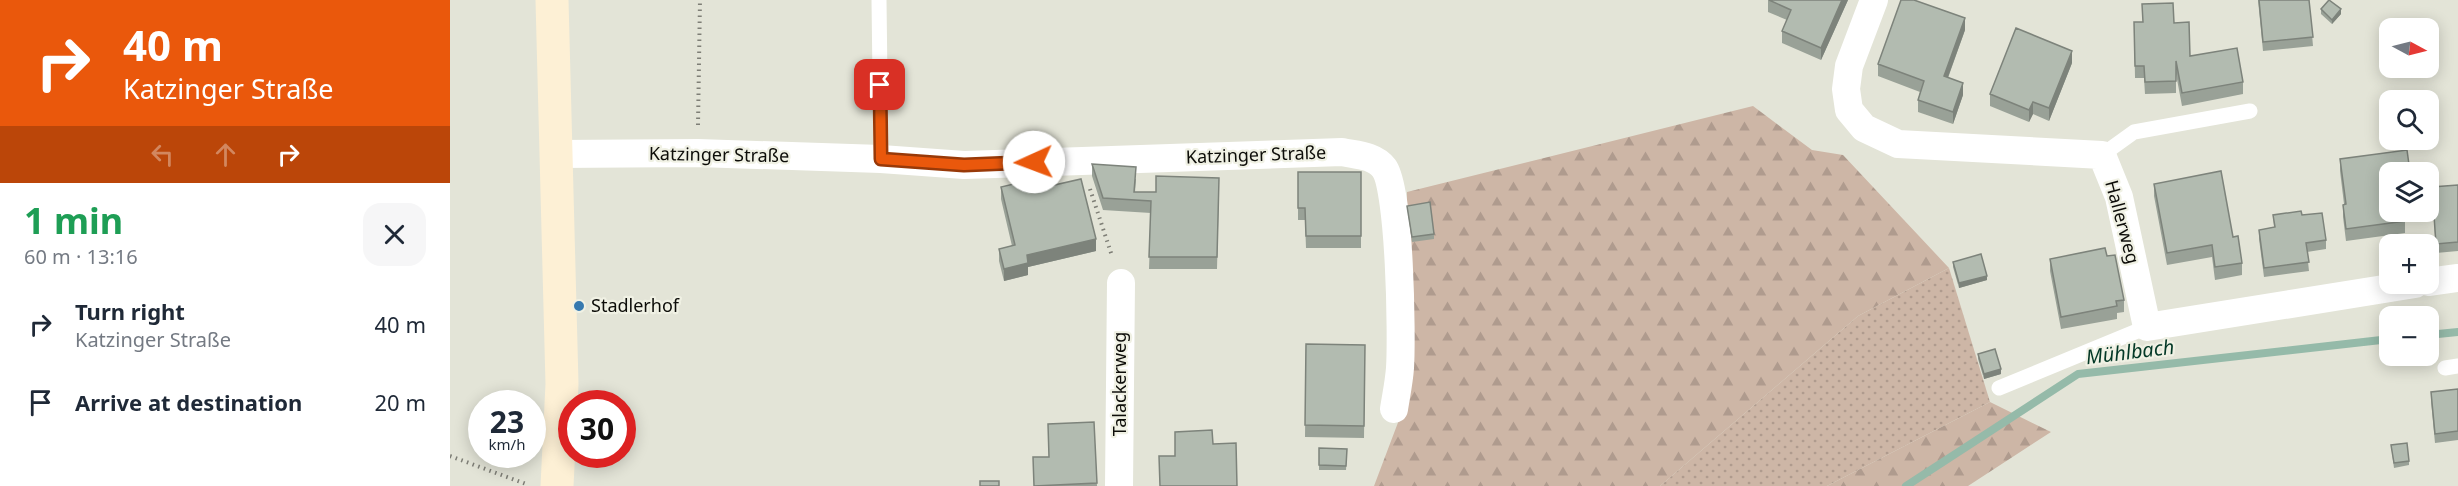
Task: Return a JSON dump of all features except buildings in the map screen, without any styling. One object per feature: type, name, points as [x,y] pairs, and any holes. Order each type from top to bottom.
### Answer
[{"type":"street","points":[[552,0],[562,384],[557,486]]},
{"type":"street","points":[[1874,0],[1849,66],[1846,89],[1849,110],[1864,128],[1898,144],[2102,155]]},
{"type":"street","name":"Katzinger Straße","points":[[557,154],[698,153],[881,159],[964,165],[1342,152],[1368,157],[1383,167],[1392,185],[1396,222],[1400,368],[1394,410]]},
{"type":"street","name":"Hallerweg","points":[[2102,155],[2119,196],[2147,327]]},
{"type":"street","points":[[2439,281],[2458,278]]},
{"type":"street","name":"Talackerweg","points":[[1119,486],[1121,283]]},
{"type":"street","points":[[2147,327],[2379,290]]},
{"type":"lane","points":[[879,0],[881,159]]},
{"type":"lane","points":[[2102,155],[2134,132],[2250,111]]},
{"type":"lane","points":[[1999,388],[2147,327]]},
{"type":"path","points":[[698,153],[700,0]]},
{"type":"path","points":[[1081,160],[1121,283]]},
{"type":"path","points":[[450,456],[532,486]]},
{"type":"green space","points":[[1753,106],[1812,150],[1843,155],[1949,268],[1858,316],[1660,486],[1374,486],[1405,404],[1407,192]]},
{"type":"green space","points":[[1949,268],[1990,402],[1827,486],[1660,486],[1858,316]]},
{"type":"green space","points":[[1990,402],[2051,432],[1968,486],[1827,486]]},
{"type":"waterway","name":"Mühlbach","points":[[2439,334],[2458,332]]},
{"type":"waterway","name":"Mühlbach","points":[[1906,486],[2078,374],[2379,340]]},
{"type":"place","name":"Stadlerhof","points":[[579,306]]},
{"type":"route","points":[[880,85],[881,159],[964,165],[1034,162]]}]
